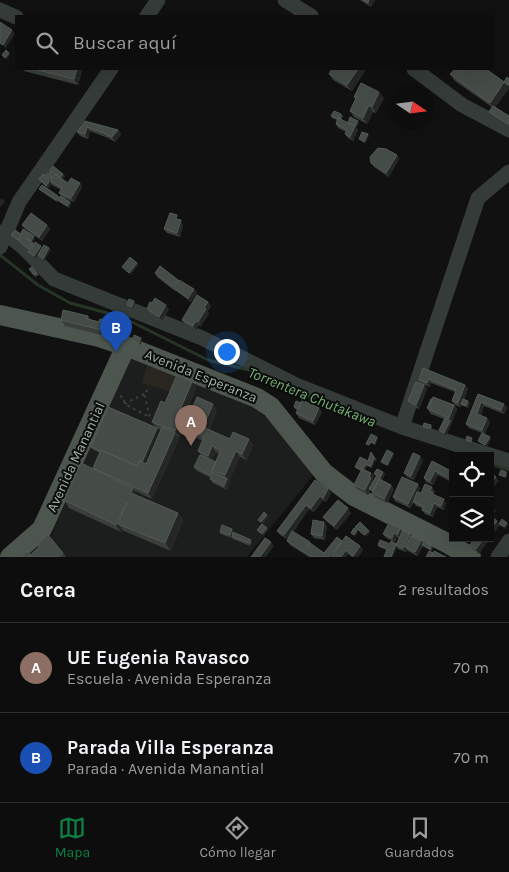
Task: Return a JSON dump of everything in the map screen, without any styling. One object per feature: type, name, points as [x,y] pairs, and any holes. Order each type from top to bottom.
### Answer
[{"type":"main road","name":"Avenida Esperanza","points":[[0,315],[100,337],[257,398],[271,407],[324,473],[354,496],[471,557]]},
{"type":"main road","name":"Avenida Manantial","points":[[10,557],[42,529],[126,346]]},
{"type":"street","points":[[148,15],[158,0]]},
{"type":"street","points":[[285,0],[309,15]]},
{"type":"street","points":[[0,10],[15,17]]},
{"type":"street","points":[[0,247],[3,232],[19,202],[110,70]]},
{"type":"street","points":[[415,70],[462,105],[509,130]]},
{"type":"street","points":[[402,427],[478,198],[509,172]]},
{"type":"street","points":[[3,232],[26,250],[54,279],[202,338],[296,385],[402,427],[509,461]]},
{"type":"street","points":[[498,557],[509,541]]},
{"type":"path","points":[[144,394],[150,417],[124,404],[144,394],[150,387]]},
{"type":"shaded area","points":[[138,357],[255,404],[314,474],[247,557],[23,557],[53,534],[114,394],[130,361]]},
{"type":"shaded area","points":[[147,365],[177,374],[171,392],[142,383]]},
{"type":"building","points":[[0,22],[12,30],[3,45],[0,43]]},
{"type":"building","points":[[6,50],[9,53],[5,58],[2,55]]},
{"type":"building","points":[[38,70],[77,70],[74,79]]},
{"type":"building","points":[[331,70],[357,70],[347,85],[329,74]]},
{"type":"building","points":[[454,70],[487,70],[504,82],[490,103],[450,74]]},
{"type":"building","points":[[507,77],[509,79],[508,85],[504,82]]},
{"type":"building","points":[[361,83],[379,92],[372,107],[369,105],[363,118],[350,111]]},
{"type":"building","points":[[493,106],[509,116],[508,124],[489,112]]},
{"type":"building","points":[[334,111],[341,114],[339,119],[331,116]]},
{"type":"building","points":[[350,117],[358,121],[355,126],[348,123]]},
{"type":"building","points":[[338,118],[355,126],[350,137],[345,134],[347,130],[336,124]]},
{"type":"building","points":[[85,121],[118,130],[112,137],[87,127],[85,134],[77,132]]},
{"type":"building","points":[[362,132],[368,134],[364,142],[359,139]]},
{"type":"building","points":[[378,148],[386,149],[397,155],[386,173],[371,163],[370,157]]},
{"type":"building","points":[[53,166],[63,174],[60,178],[53,172],[51,174],[49,172]]},
{"type":"building","points":[[48,173],[52,176],[46,186],[39,179],[43,174],[46,176]]},
{"type":"building","points":[[54,174],[68,183],[71,178],[80,183],[71,198],[59,193],[62,188],[50,181]]},
{"type":"building","points":[[42,185],[58,196],[56,200],[39,189]]},
{"type":"building","points":[[60,196],[70,202],[67,206],[58,200]]},
{"type":"building","points":[[31,213],[47,225],[39,237],[22,225]]},
{"type":"building","points":[[170,213],[177,215],[176,219],[181,220],[177,233],[164,229]]},
{"type":"building","points":[[23,229],[34,236],[31,241],[21,233]]},
{"type":"building","points":[[15,230],[22,235],[18,240],[11,235]]},
{"type":"building","points":[[22,236],[33,243],[28,249],[19,241]]},
{"type":"building","points":[[35,242],[41,246],[34,256],[28,252]]},
{"type":"building","points":[[44,245],[49,248],[43,259],[38,255]]},
{"type":"building","points":[[130,257],[137,263],[129,273],[122,267]]},
{"type":"building","points":[[160,266],[178,280],[172,287],[155,273]]},
{"type":"building","points":[[32,267],[37,273],[34,275],[29,269]]},
{"type":"building","points":[[179,280],[194,289],[188,298],[174,288]]},
{"type":"building","points":[[197,295],[208,302],[198,322],[196,321],[193,326],[182,320]]},
{"type":"building","points":[[155,298],[166,305],[159,317],[147,309],[150,302],[152,303]]},
{"type":"building","points":[[129,299],[134,301],[132,307],[127,305]]},
{"type":"building","points":[[63,310],[88,316],[87,319],[99,322],[100,319],[117,323],[114,333],[61,320]]},
{"type":"building","points":[[134,335],[141,338],[139,343],[132,340]]},
{"type":"building","points":[[423,368],[465,385],[458,403],[452,401],[456,390],[429,379],[427,383],[419,380]]},
{"type":"building","points":[[177,375],[192,382],[180,410],[184,411],[175,431],[152,422],[161,401],[165,403]]},
{"type":"building","points":[[416,382],[424,385],[416,405],[408,401]]},
{"type":"building","points":[[478,394],[504,404],[501,410],[481,402],[477,414],[487,418],[482,430],[466,424]]},
{"type":"building","points":[[197,397],[213,404],[203,427],[230,439],[233,432],[249,439],[242,454],[236,451],[225,475],[212,470],[221,450],[212,446],[208,456],[198,451],[204,437],[184,428]]},
{"type":"building","points":[[433,397],[454,405],[449,418],[428,409]]},
{"type":"building","points":[[463,399],[468,401],[466,406],[461,404]]},
{"type":"building","points":[[302,400],[319,408],[313,421],[296,413]]},
{"type":"building","points":[[296,401],[301,403],[299,409],[294,407]]},
{"type":"building","points":[[108,407],[157,428],[142,462],[140,461],[137,466],[91,447]]},
{"type":"building","points":[[445,418],[450,421],[444,433],[439,430]]},
{"type":"building","points":[[424,423],[431,425],[430,428],[423,427]]},
{"type":"building","points":[[162,427],[175,433],[148,493],[93,468],[101,450],[137,466],[140,461],[146,464]]},
{"type":"building","points":[[482,433],[490,437],[485,445],[478,441]]},
{"type":"building","points":[[371,434],[377,437],[374,444],[371,442],[369,445],[366,444]]},
{"type":"building","points":[[467,436],[472,438],[471,442],[466,440]]},
{"type":"building","points":[[387,450],[393,453],[387,465],[381,462]]},
{"type":"building","points":[[371,452],[375,459],[371,466],[366,464],[362,470],[355,467],[360,457],[368,461]]},
{"type":"building","points":[[413,453],[420,456],[411,476],[404,473]]},
{"type":"building","points":[[200,455],[216,462],[210,475],[194,467]]},
{"type":"building","points":[[432,461],[449,470],[449,478],[435,471],[430,481],[424,478]]},
{"type":"building","points":[[81,463],[133,488],[131,493],[178,513],[165,543],[118,524],[127,502],[116,525],[64,500]]},
{"type":"building","points":[[362,469],[371,473],[369,477],[371,478],[365,490],[354,485]]},
{"type":"building","points":[[377,469],[383,472],[373,491],[369,489],[377,475],[374,474]]},
{"type":"building","points":[[501,470],[506,472],[505,477],[499,475]]},
{"type":"building","points":[[213,472],[227,479],[224,486],[210,479]]},
{"type":"building","points":[[402,477],[418,484],[408,504],[393,497]]},
{"type":"building","points":[[379,479],[391,485],[384,499],[372,493]]},
{"type":"building","points":[[315,480],[328,489],[323,498],[320,496],[311,508],[306,505],[284,535],[277,531]]},
{"type":"building","points":[[425,484],[432,487],[430,491],[433,492],[432,494],[444,499],[441,506],[434,503],[430,513],[422,510],[423,506],[413,502],[417,492],[421,493]]},
{"type":"building","points":[[338,500],[348,508],[334,526],[323,517]]},
{"type":"building","points":[[264,512],[267,515],[261,522],[258,520]]},
{"type":"building","points":[[502,519],[507,523],[504,527],[499,524]]},
{"type":"building","points":[[313,520],[324,522],[322,536],[311,534]]},
{"type":"building","points":[[360,522],[369,531],[364,535],[355,527]]},
{"type":"building","points":[[389,523],[400,529],[398,534],[394,533],[392,538],[383,534]]},
{"type":"building","points":[[262,524],[267,528],[262,534],[257,530]]},
{"type":"building","points":[[222,525],[232,529],[230,535],[220,532]]},
{"type":"building","points":[[354,528],[357,530],[354,535],[351,533]]},
{"type":"building","points":[[403,530],[410,534],[403,548],[396,545]]},
{"type":"building","points":[[292,531],[310,542],[307,547],[310,543],[324,553],[337,537],[342,541],[329,557],[312,557],[287,541]]},
{"type":"building","points":[[233,532],[251,540],[249,543],[232,537]]},
{"type":"building","points":[[48,535],[63,553],[58,557],[28,557],[39,547],[37,544]]},
{"type":"building","points":[[346,536],[360,546],[353,556],[346,550],[341,557],[331,557]]},
{"type":"building","points":[[411,536],[421,541],[415,552],[405,547]]},
{"type":"building","points":[[265,538],[271,542],[260,557],[251,557]]},
{"type":"building","points":[[380,540],[390,544],[391,541],[396,544],[391,557],[384,557],[387,549],[378,545]]},
{"type":"building","points":[[424,541],[431,546],[430,549],[422,545]]},
{"type":"building","points":[[472,542],[481,542],[476,549],[470,545]]},
{"type":"building","points":[[27,551],[30,555],[28,557],[20,557]]},
{"type":"building","points":[[429,551],[433,553],[431,557],[426,557]]},
{"type":"building","points":[[434,551],[446,557],[431,557]]},
{"type":"waterway","name":"Torrentera Chutakawa","points":[[0,255],[38,285],[70,303],[122,317],[208,360],[253,371]]},
{"type":"waterway","name":"Torrentera Chutakawa","points":[[494,465],[509,470]]},
{"type":"place","name":"Parada Villa Esperanza","points":[[116,352]]},
{"type":"place","name":"UE Eugenia Ravasco","points":[[191,446]]}]
